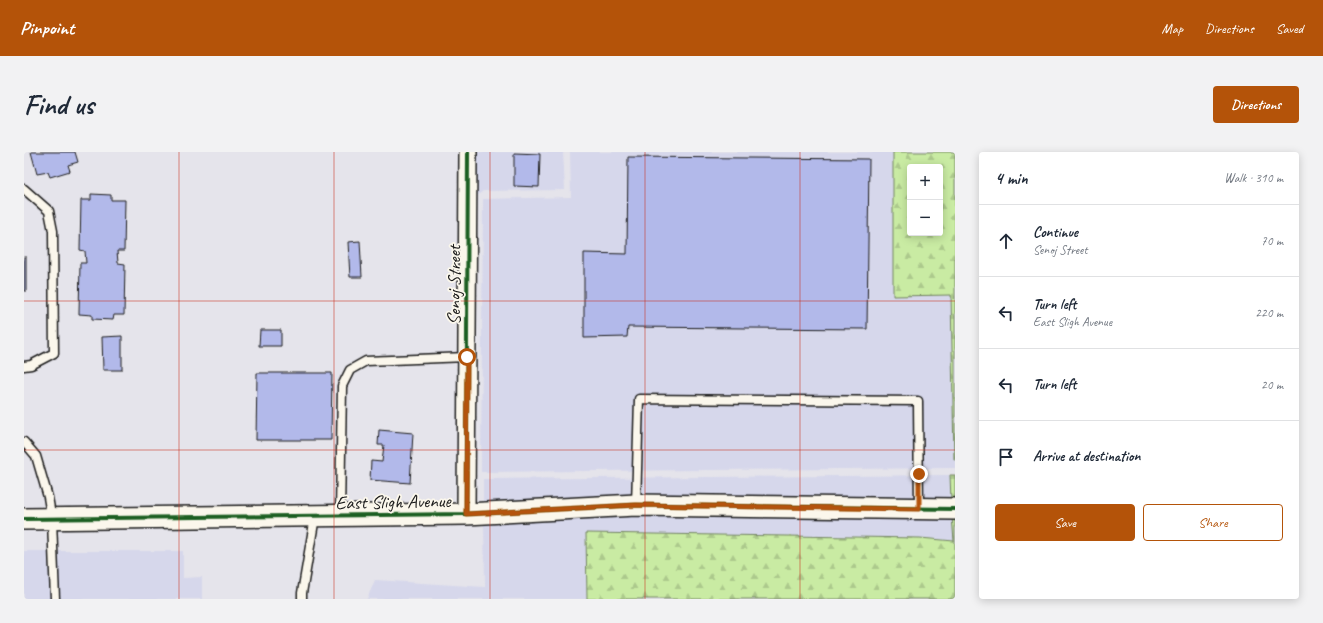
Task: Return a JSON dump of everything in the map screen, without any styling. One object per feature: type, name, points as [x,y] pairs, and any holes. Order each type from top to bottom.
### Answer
[{"type":"street","name":"Senoj Street","points":[[466,514],[468,152]]},
{"type":"street","name":"East Sligh Avenue","points":[[24,519],[52,520],[466,514],[636,505],[955,509]]},
{"type":"lane","points":[[24,188],[49,211],[53,231],[54,353],[31,365],[24,366]]},
{"type":"lane","points":[[340,516],[342,386],[350,370],[366,361],[467,357]]},
{"type":"lane","points":[[636,505],[639,399],[918,400],[919,509]]},
{"type":"lane","points":[[24,442],[36,456],[48,496],[52,520],[56,599]]},
{"type":"lane","points":[[302,599],[315,516]]},
{"type":"shaded area","points":[[476,152],[563,152],[565,190],[483,191],[478,195],[477,200]]},
{"type":"shaded area","points":[[570,152],[955,152],[955,468],[481,472],[483,199],[571,197]]},
{"type":"shaded area","points":[[950,475],[951,501],[483,505],[483,479]]},
{"type":"shaded area","points":[[636,514],[952,517],[954,541],[920,538],[586,533],[587,599],[367,599],[375,580],[485,587],[484,522]]},
{"type":"shaded area","points":[[24,551],[183,551],[183,578],[202,577],[202,599],[24,599]]},
{"type":"green space","points":[[893,152],[955,152],[955,459],[954,459],[951,295],[893,296]]},
{"type":"green space","points":[[950,475],[955,475],[955,501],[951,501]]},
{"type":"green space","points":[[952,517],[955,517],[955,599],[587,599],[586,533],[920,538],[954,541]]},
{"type":"building","points":[[31,152],[75,152],[78,162],[68,165],[70,171],[50,177],[48,172],[37,174]]},
{"type":"building","points":[[514,153],[540,154],[539,187],[514,186]]},
{"type":"building","points":[[628,157],[869,159],[867,329],[628,327],[627,337],[584,338],[584,253],[627,254]]},
{"type":"building","points":[[91,194],[111,195],[111,200],[125,200],[124,251],[117,251],[118,263],[125,264],[124,315],[114,315],[113,320],[92,319],[92,315],[79,314],[80,263],[86,263],[85,251],[80,250],[81,200],[91,200]]},
{"type":"building","points":[[360,241],[362,277],[350,277],[348,242]]},
{"type":"building","points":[[24,257],[26,257],[26,291],[24,291]]},
{"type":"building","points":[[260,330],[281,330],[281,346],[259,346]]},
{"type":"building","points":[[122,336],[122,370],[103,370],[102,337]]},
{"type":"building","points":[[257,373],[332,373],[331,440],[256,440]]},
{"type":"building","points":[[379,430],[413,433],[410,483],[370,480],[371,461],[382,462],[384,445],[378,445]]},
{"type":"cycle path","points":[[466,514],[468,152]]},
{"type":"cycle path","points":[[24,519],[466,514],[636,505],[955,509]]},
{"type":"route","points":[[467,357],[466,514],[636,505],[919,509],[919,474]]}]
